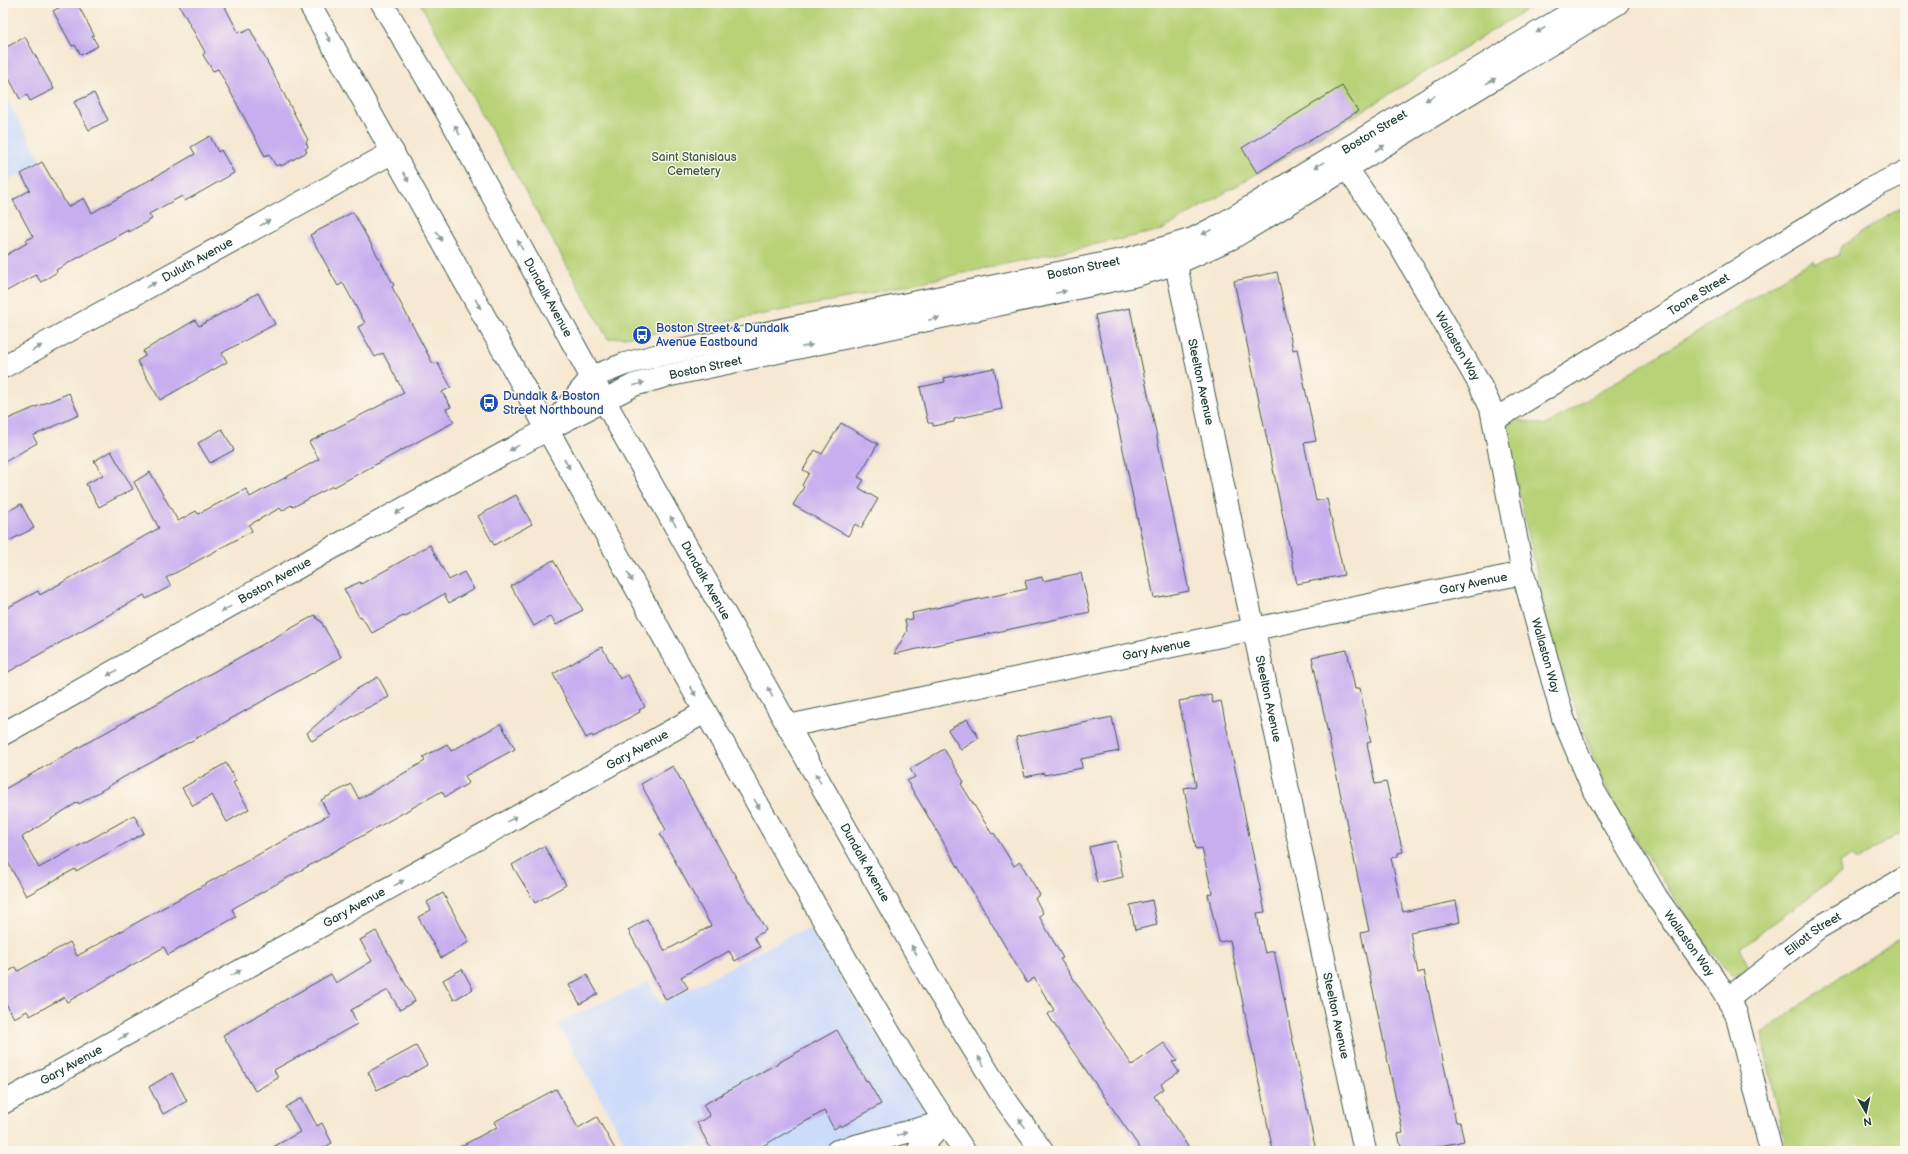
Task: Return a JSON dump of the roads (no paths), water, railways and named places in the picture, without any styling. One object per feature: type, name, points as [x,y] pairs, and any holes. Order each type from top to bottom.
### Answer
[{"type":"street","points":[[310,3],[705,712],[853,972],[944,1122],[964,1151]]},
{"type":"street","name":"Dundalk Avenue","points":[[382,3],[449,116],[604,400],[933,983],[1002,1095],[1042,1151]]},
{"type":"street","name":"Boston Street","points":[[1565,26],[1587,3]]},
{"type":"street","name":"Boston Street","points":[[548,430],[634,385],[666,376],[1085,286],[1173,255],[1193,238],[1342,161],[1565,26],[1618,3]]},
{"type":"street","name":"Duluth Avenue","points":[[3,367],[393,152]]},
{"type":"street","name":"Wallaston Way","points":[[1342,161],[1399,244],[1480,385],[1491,408],[1523,573],[1563,718],[1594,791],[1657,898],[1728,999],[1736,1013],[1771,1151]]},
{"type":"street","name":"Toone Street","points":[[1494,420],[1868,190],[1905,172]]},
{"type":"street","name":"Boston Street","points":[[548,430],[592,377],[625,364],[659,355],[1123,259],[1173,255]]},
{"type":"street","name":"Steelton Avenue","points":[[1173,255],[1365,1151]]},
{"type":"street","name":"Boston Avenue","points":[[3,734],[318,556],[548,430]]},
{"type":"street","name":"Gary Avenue","points":[[788,726],[1523,573]]},
{"type":"street","name":"Gary Avenue","points":[[3,1104],[705,712]]},
{"type":"street","name":"Elliott Street","points":[[1728,999],[1818,928],[1905,878]]},
{"type":"street","points":[[837,1151],[862,1148],[944,1122]]},
{"type":"street","points":[[918,1151],[944,1122]]},
{"type":"place","name":"Boston Street & Dundalk Avenue Eastbound","points":[[642,335]]},
{"type":"place","name":"Dundalk & Boston Street Northbound","points":[[489,403]]},
{"type":"park label","name":"Saint Stanislaus Cemetery","points":[[694,164]]}]
